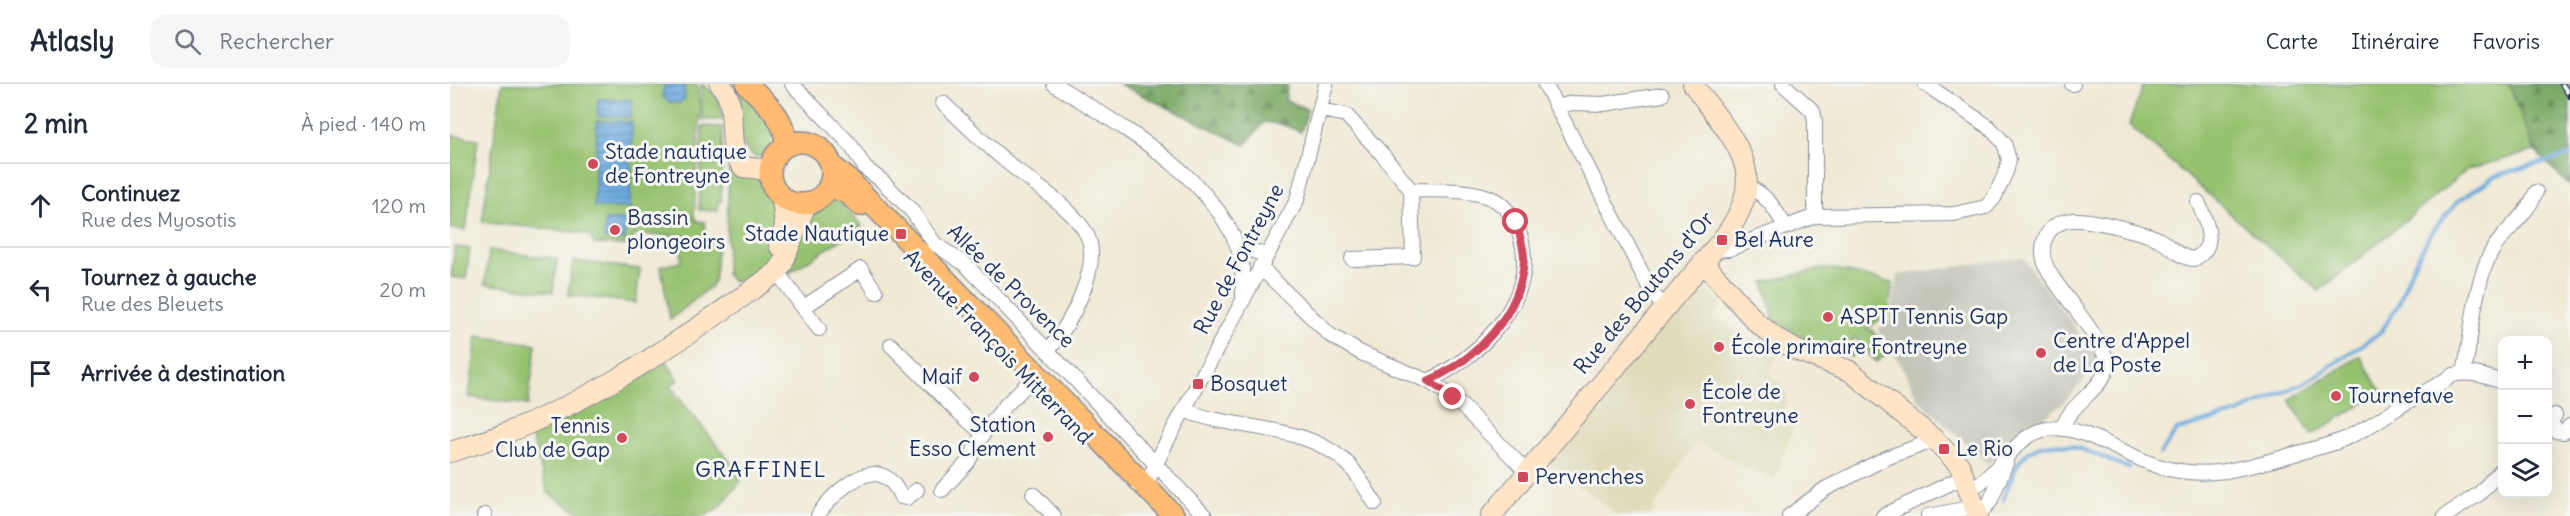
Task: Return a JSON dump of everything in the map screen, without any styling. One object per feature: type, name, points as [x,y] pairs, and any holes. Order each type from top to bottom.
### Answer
[{"type":"main road","points":[[450,452],[529,425],[611,381],[718,315],[777,272],[782,265],[802,214],[816,201],[831,176],[821,149],[784,153],[761,161],[752,161],[743,156],[732,130],[730,98],[720,84]]},
{"type":"main road","points":[[611,381],[724,296],[752,280],[767,268],[777,255],[785,226],[782,198],[772,185],[784,153],[786,133],[778,117],[747,84]]},
{"type":"main road","points":[[758,84],[783,111],[784,153]]},
{"type":"main road","points":[[1693,84],[1739,152],[1745,164],[1748,187]]},
{"type":"main road","name":"Avenue François Mitterrand","points":[[831,176],[867,199],[1033,378]]},
{"type":"main road","name":"Avenue François Mitterrand","points":[[831,176],[1033,378],[1139,474],[1174,516]]},
{"type":"main road","name":"Rue des Boutons d'Or","points":[[1491,516],[1708,256],[1738,217],[1748,187]]},
{"type":"main road","points":[[782,198],[798,204],[802,214]]},
{"type":"main road","points":[[1708,256],[1756,322],[1796,350],[1850,371],[1935,440],[1955,460],[1973,501]]},
{"type":"main road","name":"Avenue François Mitterrand","points":[[1139,474],[1160,516]]},
{"type":"street","name":"Allée de Provence","points":[[792,84],[850,144],[865,168],[881,180],[911,210],[935,244],[966,266],[1048,351],[1139,474],[1205,516]]},
{"type":"street","points":[[1054,84],[1139,139],[1192,182],[1215,208],[1237,246],[1243,297]]},
{"type":"street","name":"Rue de Fontreyne","points":[[1139,474],[1165,445],[1297,200],[1326,84]]},
{"type":"street","points":[[1545,84],[1644,279],[1654,296],[1665,306]]},
{"type":"street","points":[[1783,84],[1813,111],[1815,121],[1815,216]]},
{"type":"street","points":[[1708,256],[1815,216],[1965,213],[1986,207],[1994,198],[2009,160],[2004,143],[1989,127],[1925,84]]},
{"type":"street","points":[[1557,107],[1572,103],[1603,104],[1662,94]]},
{"type":"street","points":[[943,103],[1006,162],[1070,214],[1086,233],[1091,251],[1084,290],[1048,351]]},
{"type":"street","points":[[1320,110],[1346,115],[1411,190],[1414,263],[1352,259]]},
{"type":"street","points":[[1748,187],[1758,191],[1769,200],[1786,227]]},
{"type":"street","points":[[1411,190],[1468,193],[1493,199],[1506,208],[1516,222],[1524,257],[1517,292],[1506,314],[1488,340],[1456,367],[1428,381]]},
{"type":"street","points":[[2464,372],[2479,288],[2487,260],[2509,229],[2526,212],[2536,192]]},
{"type":"street","points":[[2062,429],[2071,412],[2105,373],[2108,363],[2072,303],[2047,269],[2042,249],[2049,231],[2067,220],[2090,220],[2148,235],[2158,239],[2180,256],[2194,259],[2204,251],[2210,235],[2198,202]]},
{"type":"street","points":[[1237,246],[1263,261],[1330,335],[1345,345],[1428,381],[1453,397],[1527,472]]},
{"type":"street","points":[[804,307],[861,269],[876,292]]},
{"type":"street","points":[[777,272],[819,329]]},
{"type":"street","points":[[891,345],[983,434]]},
{"type":"street","points":[[1928,516],[1973,501],[1992,475],[2026,438],[2046,429],[2062,429],[2079,433],[2156,466],[2184,472],[2210,474],[2248,467],[2339,441],[2453,375],[2464,372],[2476,373],[2498,381]]},
{"type":"street","points":[[942,490],[968,462],[983,434],[1004,407],[1033,378]]},
{"type":"street","points":[[1184,410],[1233,424],[1286,433],[1310,441],[1348,465],[1376,503]]},
{"type":"street","points":[[1789,516],[1825,489],[1886,458],[1935,440]]},
{"type":"street","points":[[1882,516],[1973,501],[1990,502],[2009,456]]},
{"type":"street","points":[[818,516],[826,503],[860,475],[867,473],[890,480],[902,497],[907,498],[917,490]]},
{"type":"street","points":[[2445,516],[2479,494],[2498,474]]},
{"type":"street","points":[[1034,494],[1054,516]]},
{"type":"shaded area","points":[[2022,257],[2101,362],[2062,404],[2002,450],[1988,464],[1918,399],[1903,368],[1877,329],[1889,323],[1898,275]]},
{"type":"shaded area","name":"École de Fontreyne","points":[[1696,290],[1710,293],[1723,305],[1713,316],[1777,357],[1770,372],[1786,391],[1787,401],[1784,408],[1780,410],[1797,421],[1774,481],[1696,442],[1649,516],[1618,516],[1547,461],[1687,293]]},
{"type":"green space","name":"Stade nautique de Fontreyne","points":[[502,84],[697,84],[700,107],[694,217],[697,221],[705,222],[705,239],[694,239],[693,236],[633,235],[633,245],[594,244],[590,236],[583,233],[482,222]]},
{"type":"green space","points":[[701,84],[717,99],[722,109],[723,120],[702,120]]},
{"type":"green space","points":[[728,84],[739,84],[771,120],[780,147],[775,153],[756,157],[749,153],[742,140],[742,132]]},
{"type":"green space","points":[[1119,84],[1288,84],[1285,100],[1308,109],[1301,132],[1284,125],[1264,122],[1245,145]]},
{"type":"green space","points":[[2144,84],[2509,84],[2535,151],[2468,169],[2319,291],[2129,125]]},
{"type":"green space","points":[[2509,84],[2570,84],[2570,186],[2535,151]]},
{"type":"green space","points":[[702,126],[723,127],[721,201],[718,201],[718,211],[699,210]]},
{"type":"green space","points":[[450,135],[478,139],[466,230],[450,228]]},
{"type":"green space","points":[[729,157],[766,175],[778,198],[777,233],[772,254],[755,273],[741,281],[732,281],[726,274]]},
{"type":"green space","points":[[833,194],[862,226],[789,273],[784,268],[809,211],[821,206]]},
{"type":"green space","points":[[682,242],[717,243],[715,277],[711,286],[670,320],[661,266],[681,262]]},
{"type":"green space","points":[[455,247],[470,249],[466,279],[451,277]]},
{"type":"green space","points":[[489,250],[557,259],[553,292],[485,284]]},
{"type":"green space","points":[[573,261],[640,269],[636,303],[568,295]]},
{"type":"green space","name":"ASPTT Tennis Gap","points":[[1821,269],[1836,269],[1893,283],[1888,313],[1867,329],[1872,330],[1884,346],[1882,348],[1886,354],[1876,362],[1855,337],[1852,357],[1814,344],[1774,320],[1764,282]]},
{"type":"green space","points":[[477,336],[536,344],[528,405],[469,397]]},
{"type":"green space","name":"Tournefave","points":[[2360,356],[2382,392],[2312,435],[2289,400]]},
{"type":"green space","name":"Tennis Club de Gap","points":[[666,360],[678,380],[670,386],[735,468],[741,481],[722,505],[706,516],[585,516],[548,493],[531,435],[578,413]]},
{"type":"water","points":[[665,84],[684,84],[685,98],[679,103],[669,102],[662,96]]},
{"type":"water","points":[[598,99],[632,100],[631,117],[598,116]]},
{"type":"water","points":[[597,121],[632,122],[630,208],[594,207]]},
{"type":"water","name":"Bassin plongeoirs","points":[[605,220],[625,220],[625,240],[604,239]]},
{"type":"waterway","points":[[2160,454],[2177,430],[2238,413],[2310,380],[2381,332],[2398,305],[2412,268],[2431,233],[2458,201],[2497,175],[2570,155]]},
{"type":"waterway","points":[[2003,500],[2020,461],[2031,450],[2043,445],[2072,446],[2129,468]]},
{"type":"railway","points":[[2562,84],[2570,96]]},
{"type":"place","name":"Stade nautique de Fontreyne","points":[[593,164]]},
{"type":"place","name":"Bassin plongeoirs","points":[[615,230]]},
{"type":"place","name":"Stade Nautique","points":[[901,234]]},
{"type":"place","name":"Bel Aure","points":[[1722,240]]},
{"type":"place","name":"ASPTT Tennis Gap","points":[[1828,317]]},
{"type":"place","name":"École primaire Fontreyne","points":[[1719,347]]},
{"type":"place","name":"Centre d'Appel de La Poste","points":[[2041,353]]},
{"type":"place","name":"Maif","points":[[974,377]]},
{"type":"place","name":"Bosquet","points":[[1198,384]]},
{"type":"place","name":"Tournefave","points":[[2336,396]]},
{"type":"place","name":"École de Fontreyne","points":[[1690,404]]},
{"type":"place","name":"Station Esso Clement","points":[[1048,437]]},
{"type":"place","name":"Tennis Club de Gap","points":[[622,438]]},
{"type":"place","name":"Le Rio","points":[[1944,449]]},
{"type":"place","name":"Pervenches","points":[[1523,477]]},
{"type":"district","name":"GRAFFINEL","points":[[761,469]]},
{"type":"route","points":[[1453,397],[1428,381],[1449,372],[1470,357],[1488,340],[1506,314],[1522,276],[1524,257],[1516,222]]}]
